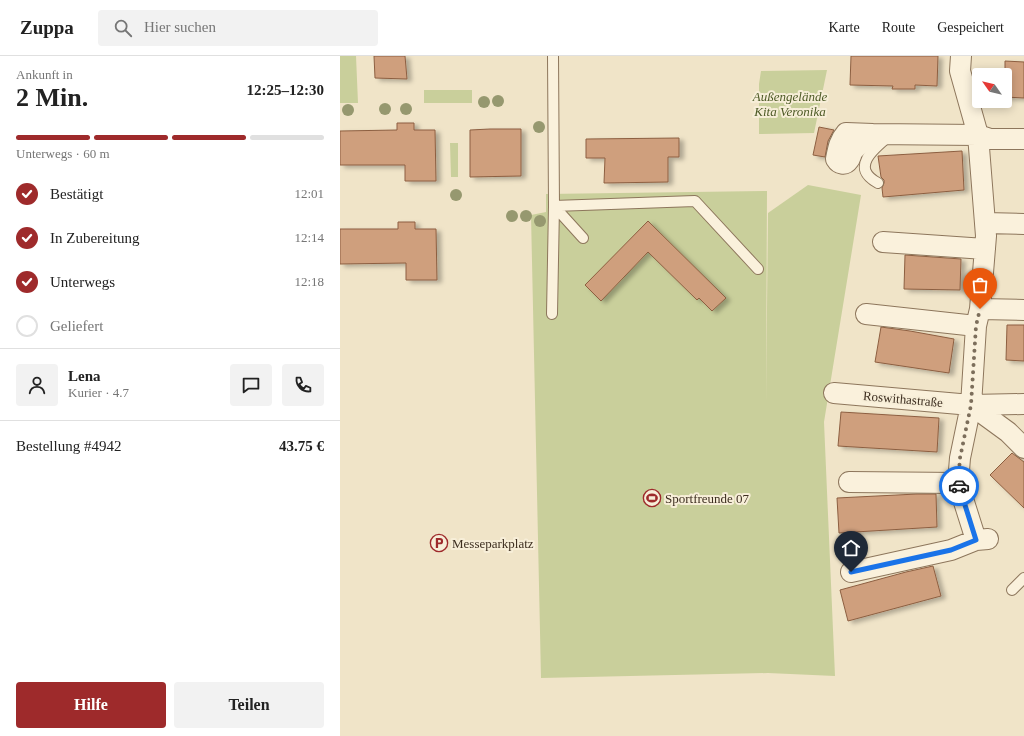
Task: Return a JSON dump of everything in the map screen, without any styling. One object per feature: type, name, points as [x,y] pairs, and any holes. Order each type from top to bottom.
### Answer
[{"type":"street","points":[[851,572],[951,550],[982,539],[958,484],[960,458],[971,405],[986,236],[978,135],[960,72],[961,56]]},
{"type":"street","points":[[882,134],[978,135],[990,139],[1024,139]]},
{"type":"street","points":[[985,223],[1024,224]]},
{"type":"street","points":[[882,242],[985,248]]},
{"type":"street","points":[[866,314],[978,317],[1024,310]]},
{"type":"street","name":"Roswithastraße","points":[[834,393],[971,405],[1024,404]]},
{"type":"street","points":[[971,405],[1008,432],[1024,448]]},
{"type":"street","points":[[849,482],[958,484]]},
{"type":"lane","points":[[552,314],[554,206],[553,56]]},
{"type":"lane","points":[[878,183],[870,179],[864,168],[867,159],[882,134]]},
{"type":"lane","points":[[554,206],[695,201],[758,269]]},
{"type":"lane","points":[[554,206],[583,238]]},
{"type":"lane","points":[[1012,590],[1024,578]]},
{"type":"green space","points":[[340,56],[356,56],[358,103],[340,103]]},
{"type":"green space","name":"Außengelände Kita Veronika","points":[[827,70],[814,133],[759,134],[759,84],[761,71]]},
{"type":"green space","points":[[424,90],[472,90],[472,103],[424,103]]},
{"type":"green space","points":[[450,143],[458,143],[458,177],[451,177]]},
{"type":"green space","points":[[808,185],[861,195],[824,422],[835,676],[768,673],[541,678],[531,215],[546,212],[546,194],[767,191],[766,405],[768,213]]},
{"type":"building","points":[[374,56],[405,56],[407,79],[375,78]]},
{"type":"building","points":[[851,56],[938,56],[937,86],[915,85],[915,89],[892,89],[893,86],[850,85]]},
{"type":"building","points":[[1005,61],[1024,62],[1024,98],[1012,97],[1012,68],[1005,68]]},
{"type":"building","points":[[397,123],[414,123],[414,130],[435,130],[436,181],[405,181],[405,165],[340,165],[340,131],[397,130]]},
{"type":"building","points":[[819,127],[834,130],[828,141],[825,157],[813,155]]},
{"type":"building","points":[[521,129],[521,176],[470,177],[470,130]]},
{"type":"building","points":[[679,138],[679,157],[668,157],[668,182],[604,183],[605,158],[586,158],[586,139]]},
{"type":"building","points":[[962,151],[964,190],[883,197],[882,188],[884,180],[881,177],[878,156]]},
{"type":"building","points":[[648,221],[726,298],[712,311],[699,298],[697,300],[648,252],[601,301],[585,285]]},
{"type":"building","points":[[398,222],[415,222],[415,229],[436,229],[437,280],[406,280],[406,263],[340,264],[340,229],[398,229]]},
{"type":"building","points":[[905,255],[961,259],[960,290],[904,289]]},
{"type":"building","points":[[1007,325],[1024,325],[1024,361],[1006,360]]},
{"type":"building","points":[[881,327],[954,339],[949,373],[875,362]]},
{"type":"building","points":[[841,412],[939,418],[937,452],[838,446]]},
{"type":"building","points":[[1012,453],[1024,462],[1024,508],[990,475]]},
{"type":"building","points":[[936,494],[937,527],[839,533],[837,498]]},
{"type":"building","points":[[933,566],[941,596],[848,621],[840,590]]},
{"type":"way so far","points":[[959,486],[960,458],[971,405],[976,326],[980,309]]},
{"type":"place","name":"Sportfreunde 07","points":[[652,498]]},
{"type":"place","name":"Messeparkplatz","points":[[439,543]]},
{"type":"route","points":[[851,572],[951,550],[976,540],[959,486]]}]
